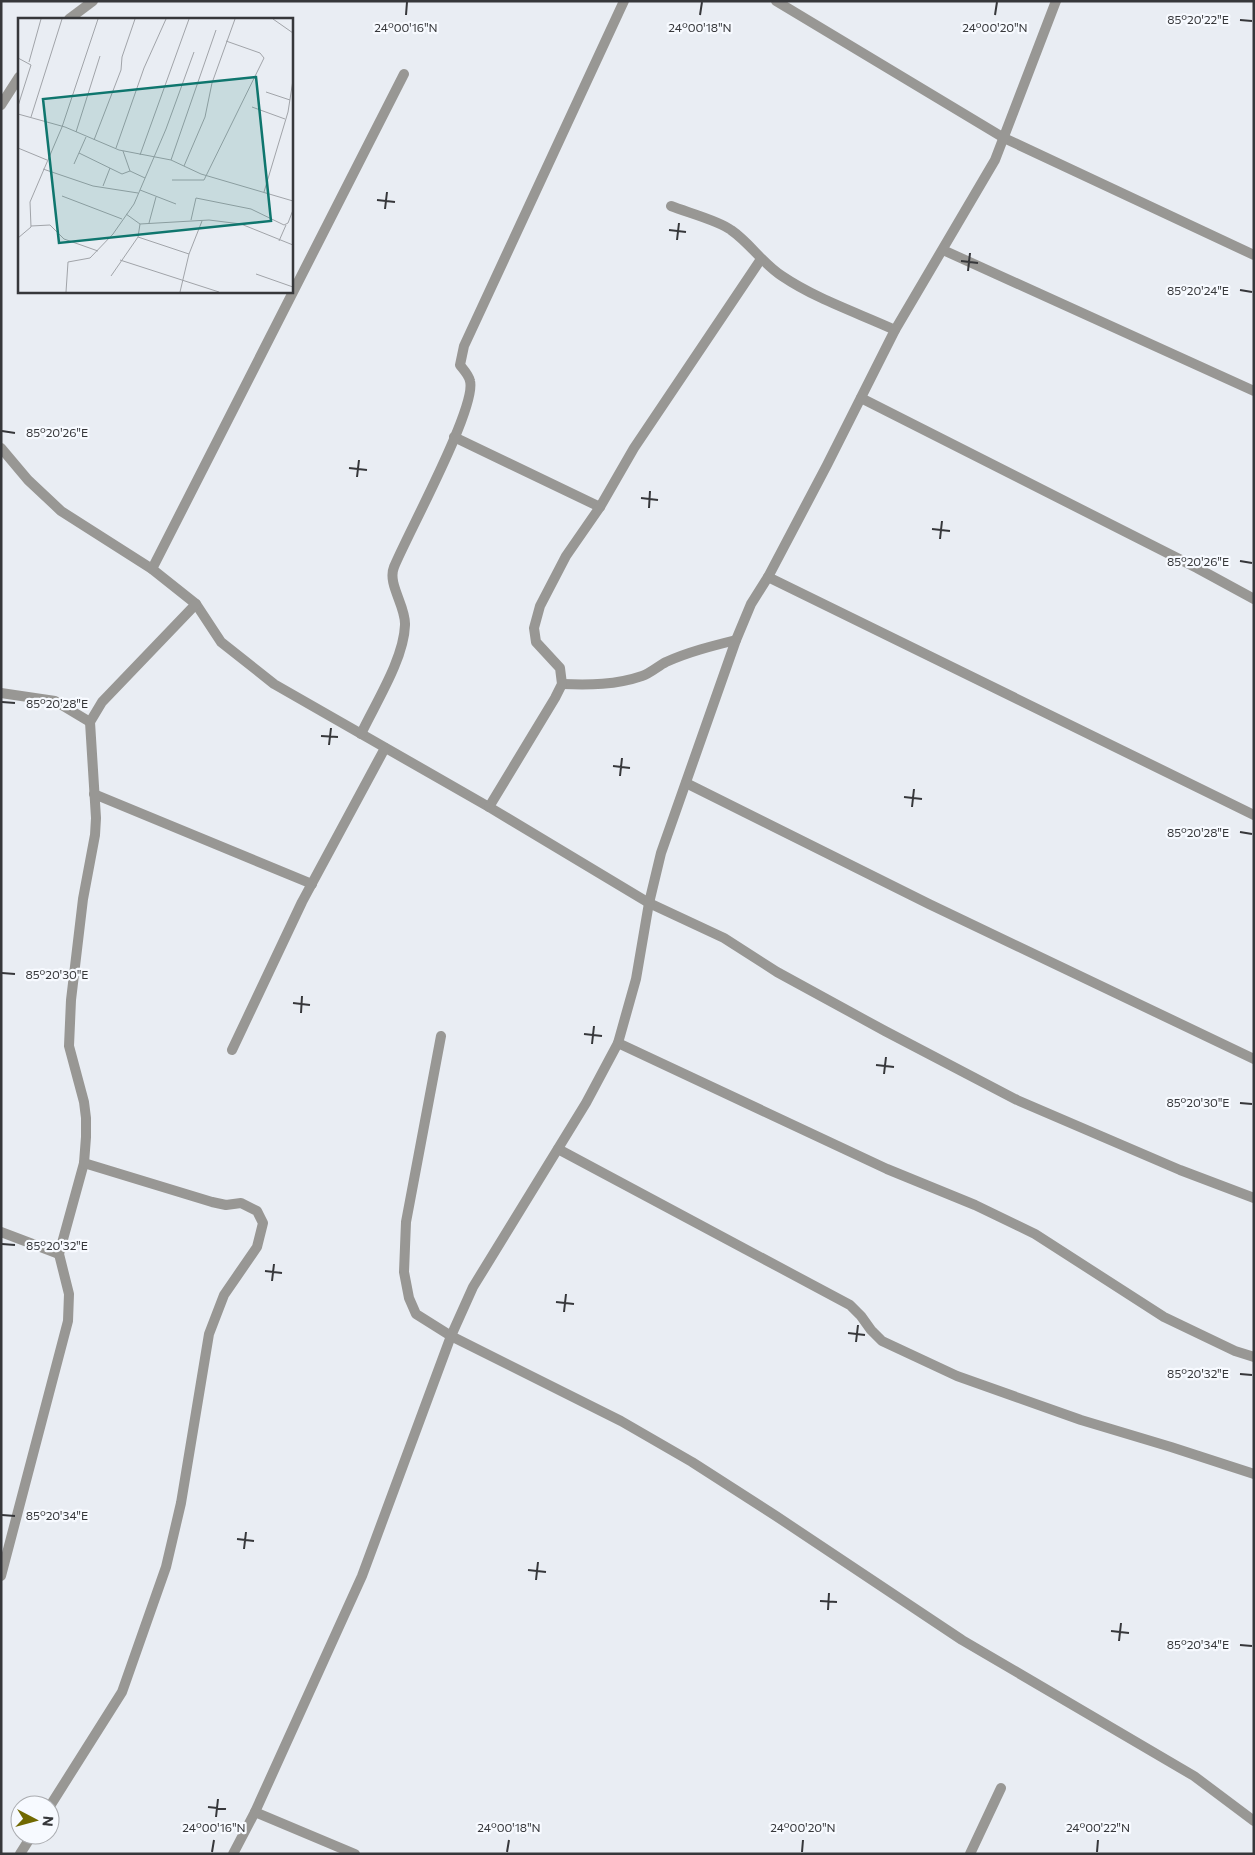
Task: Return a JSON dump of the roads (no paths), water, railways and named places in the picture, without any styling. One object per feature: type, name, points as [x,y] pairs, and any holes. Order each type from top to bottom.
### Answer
[{"type":"street","points":[[70,18],[94,1]]},
{"type":"street","points":[[360,734],[398,657],[406,624],[400,598],[392,580],[393,569],[418,520],[454,438],[471,393],[470,380],[460,364],[467,340],[624,1]]},
{"type":"street","points":[[776,1],[1004,138],[1254,255]]},
{"type":"street","points":[[233,1854],[255,1812],[362,1576],[451,1336],[473,1287],[586,1103],[618,1043],[636,979],[649,903],[661,853],[736,640],[751,604],[768,577],[896,330],[995,160],[1056,1]]},
{"type":"street","points":[[152,569],[404,74]]},
{"type":"street","points":[[1,105],[18,79]]},
{"type":"street","points":[[671,206],[730,228],[747,242],[761,259],[781,275],[806,290],[896,330]]},
{"type":"street","points":[[943,250],[1254,392]]},
{"type":"street","points":[[489,807],[562,684],[560,668],[536,642],[534,628],[540,606],[566,556],[600,507],[634,448],[761,259]]},
{"type":"street","points":[[861,398],[1197,568],[1254,600]]},
{"type":"street","points":[[454,438],[600,507]]},
{"type":"street","points":[[1,448],[28,480],[61,511],[152,569],[196,604],[221,642],[274,684],[489,807],[649,903],[724,938],[785,976],[885,1031],[1017,1100],[1180,1170],[1254,1198]]},
{"type":"street","points":[[768,577],[1254,815]]},
{"type":"street","points":[[1,1576],[68,1321],[69,1294],[59,1254],[84,1163],[86,1118],[69,1046],[71,1000],[83,899],[95,835],[90,722],[102,702],[196,604]]},
{"type":"street","points":[[562,684],[588,685],[617,682],[644,675],[665,662],[736,640]]},
{"type":"street","points":[[1,693],[54,701],[90,722]]},
{"type":"street","points":[[232,1050],[312,884],[385,748]]},
{"type":"street","points":[[686,783],[920,900],[1254,1059]]},
{"type":"street","points":[[94,794],[312,884]]},
{"type":"street","points":[[441,1036],[406,1222],[404,1272],[409,1298],[416,1314],[451,1336],[621,1421],[692,1462],[962,1640],[1194,1776],[1254,1820]]},
{"type":"street","points":[[618,1043],[878,1165],[976,1205],[1026,1230],[1164,1317],[1235,1351],[1254,1357]]},
{"type":"street","points":[[558,1148],[850,1304],[882,1341],[957,1376],[1081,1420],[1254,1474]]},
{"type":"street","points":[[57,1795],[122,1692],[166,1567],[181,1503],[209,1334],[224,1295],[257,1247],[263,1223],[257,1210],[241,1203],[226,1205],[212,1202],[84,1163]]},
{"type":"street","points":[[1,1232],[59,1254]]},
{"type":"street","points":[[970,1854],[1001,1788]]},
{"type":"street","points":[[255,1812],[355,1854]]}]
